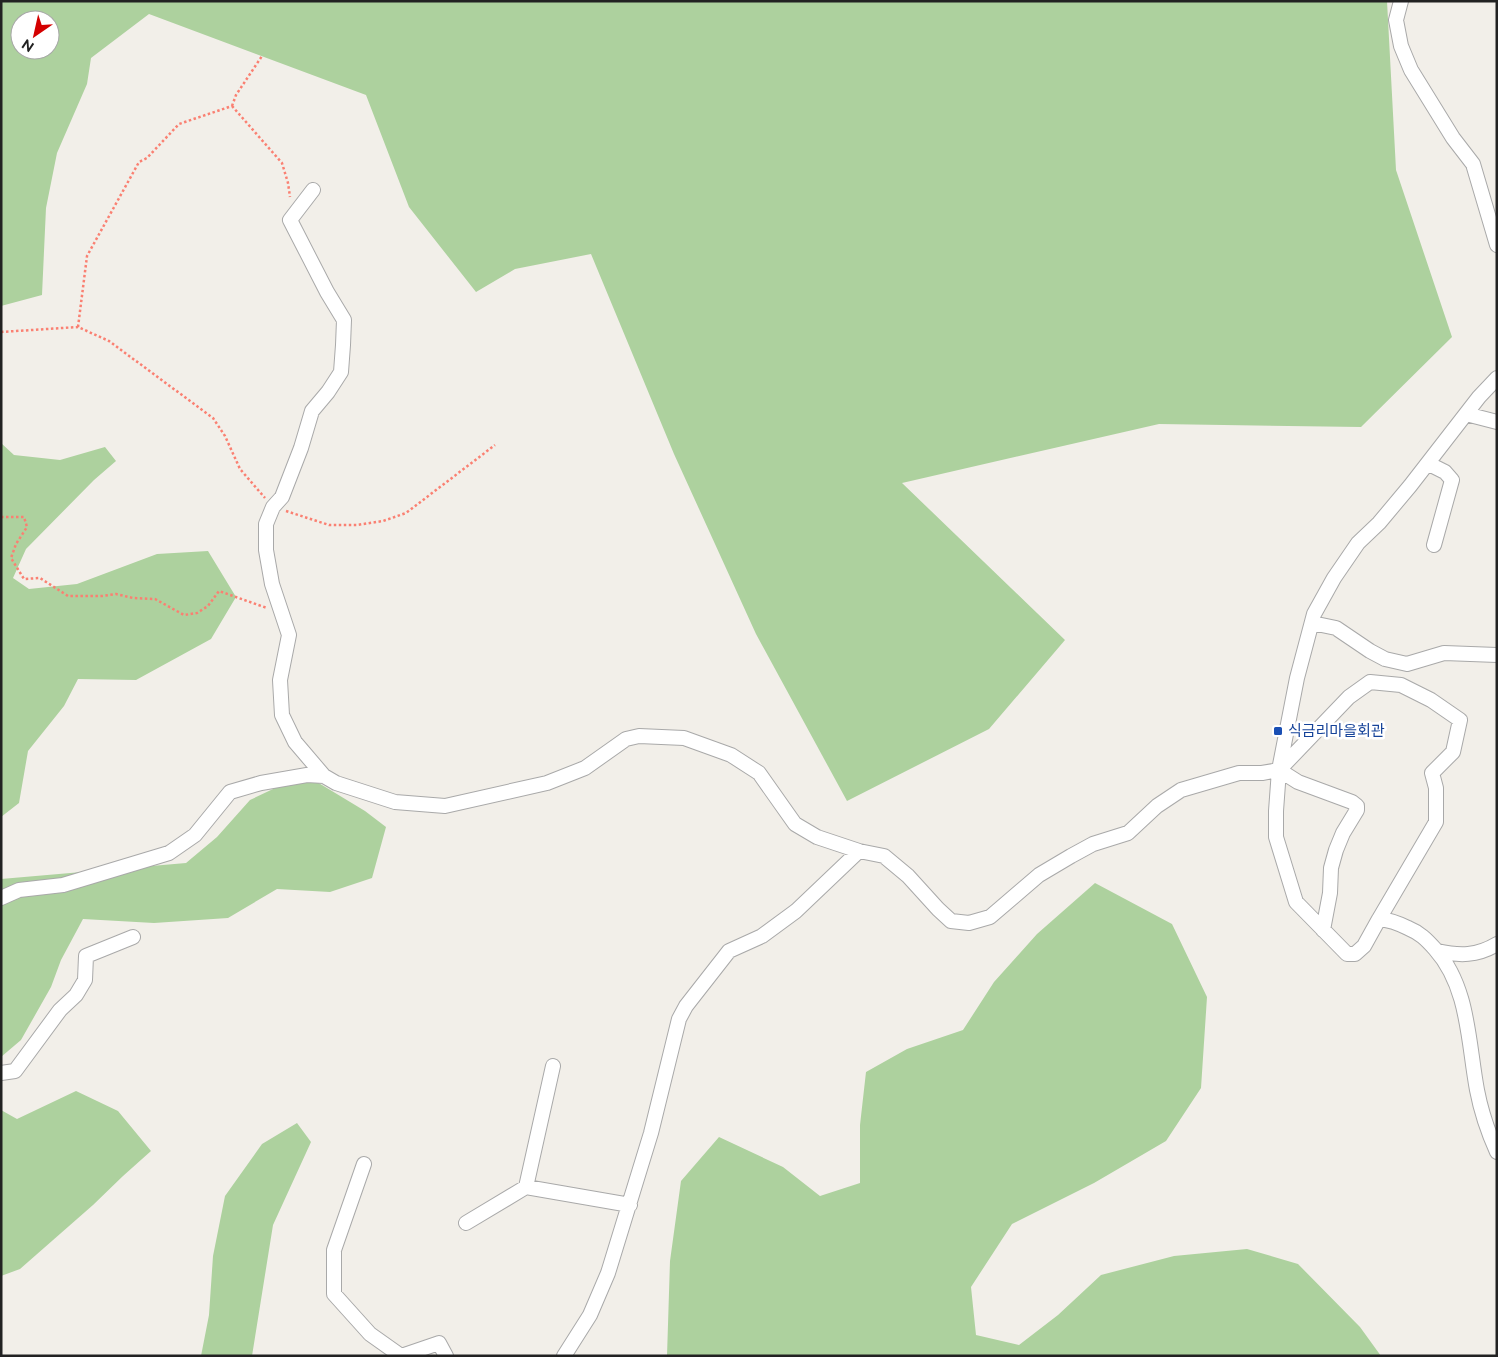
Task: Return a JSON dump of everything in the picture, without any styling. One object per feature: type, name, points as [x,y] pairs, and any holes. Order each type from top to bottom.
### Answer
[{"type":"street","points":[[1401,1],[1396,20],[1401,46],[1411,70],[1453,138],[1472,164],[1497,245]]},
{"type":"street","points":[[313,190],[290,220],[327,292],[344,320],[341,372],[328,392],[312,411],[301,448],[282,498],[273,507],[266,524],[266,550],[272,584],[289,635],[280,680],[282,715],[295,742],[324,776],[336,783],[395,802],[445,806],[547,783],[585,768],[626,739],[639,736],[684,738],[731,755],[760,772],[796,824],[817,837],[859,851],[884,856],[908,876],[938,909],[952,921],[969,923],[990,917],[1039,875],[1093,844],[1128,833],[1157,806],[1180,790],[1239,773],[1262,773],[1279,770],[1349,697],[1370,682],[1401,685],[1431,700],[1460,720],[1453,752],[1432,773],[1436,788],[1436,822],[1364,946],[1355,954],[1347,954],[1296,902],[1276,837],[1279,770],[1297,678],[1314,614],[1334,578],[1358,543],[1379,523],[1429,464],[1479,397],[1497,378]]},
{"type":"street","points":[[1466,414],[1497,422]]},
{"type":"street","points":[[1429,464],[1445,472],[1452,480],[1434,546]]},
{"type":"street","points":[[1312,623],[1336,628],[1385,660],[1406,664],[1444,653],[1497,655]]},
{"type":"street","points":[[1279,770],[1298,782],[1352,802],[1357,806],[1357,810],[1336,850],[1331,868],[1330,893],[1323,930]]},
{"type":"street","points":[[1,898],[19,890],[63,885],[169,852],[195,835],[230,792],[261,783],[307,775],[324,776]]},
{"type":"street","points":[[565,1355],[590,1315],[608,1273],[651,1133],[679,1019],[686,1006],[728,951],[762,936],[796,911],[859,851]]},
{"type":"street","points":[[1379,919],[1390,920],[1421,933],[1444,960],[1459,990],[1468,1024],[1477,1092],[1488,1131],[1497,1152]]},
{"type":"street","points":[[1,1073],[15,1071],[60,1010],[76,995],[85,980],[86,956],[134,937]]},
{"type":"street","points":[[1437,951],[1454,955],[1479,953],[1497,944]]},
{"type":"street","points":[[526,1187],[553,1066]]},
{"type":"street","points":[[364,1164],[334,1250],[334,1294],[370,1334],[401,1356],[438,1343],[446,1356]]},
{"type":"street","points":[[466,1223],[526,1187],[630,1204]]},
{"type":"path","points":[[232,106],[236,95],[262,56]]},
{"type":"path","points":[[232,106],[282,163],[288,183],[291,207],[290,220]]},
{"type":"path","points":[[78,327],[87,256],[139,162],[147,158],[179,124],[232,106]]},
{"type":"path","points":[[1,332],[78,327],[109,341],[213,418],[225,436],[240,469],[273,507],[329,525],[358,525],[383,521],[406,513],[495,445]]},
{"type":"path","points":[[1,517],[24,517],[27,527],[16,544],[11,558],[24,579],[40,578],[68,596],[116,594],[133,598],[155,599],[184,615],[197,613],[208,606],[219,591],[269,610]]},
{"type":"green space","points":[[1,1],[1387,1],[1396,170],[1452,337],[1361,427],[1159,424],[902,483],[1065,640],[989,729],[847,801],[756,634],[674,454],[591,254],[515,269],[476,292],[409,207],[366,95],[149,14],[91,58],[87,84],[57,153],[46,208],[42,295],[1,306]]},
{"type":"green space","points":[[1,443],[14,455],[60,460],[105,447],[116,461],[94,480],[26,549],[13,578],[29,589],[77,584],[157,554],[208,551],[236,597],[211,639],[136,680],[78,679],[64,706],[28,751],[19,803],[1,817]]},
{"type":"green space","points":[[290,781],[317,782],[365,811],[386,827],[372,878],[330,892],[277,889],[228,918],[154,923],[83,919],[61,960],[51,987],[21,1040],[1,1057],[1,879],[186,863],[217,837],[250,800]]},
{"type":"green space","points":[[1095,883],[1172,924],[1207,997],[1201,1088],[1166,1141],[1094,1183],[1012,1224],[971,1287],[976,1335],[1019,1345],[1058,1315],[1101,1275],[1174,1256],[1247,1249],[1298,1264],[1360,1327],[1381,1356],[667,1356],[670,1261],[681,1181],[719,1137],[783,1167],[820,1196],[860,1183],[860,1125],[866,1072],[907,1049],[963,1030],[994,982],[1037,934]]},
{"type":"green space","points":[[76,1091],[118,1111],[151,1151],[20,1269],[1,1276],[1,1110],[17,1119]]},
{"type":"green space","points":[[297,1123],[311,1142],[273,1225],[252,1356],[201,1356],[209,1315],[213,1256],[225,1196],[262,1144]]},
{"type":"place","name":"식금리마을회관","points":[[1278,731]]}]
